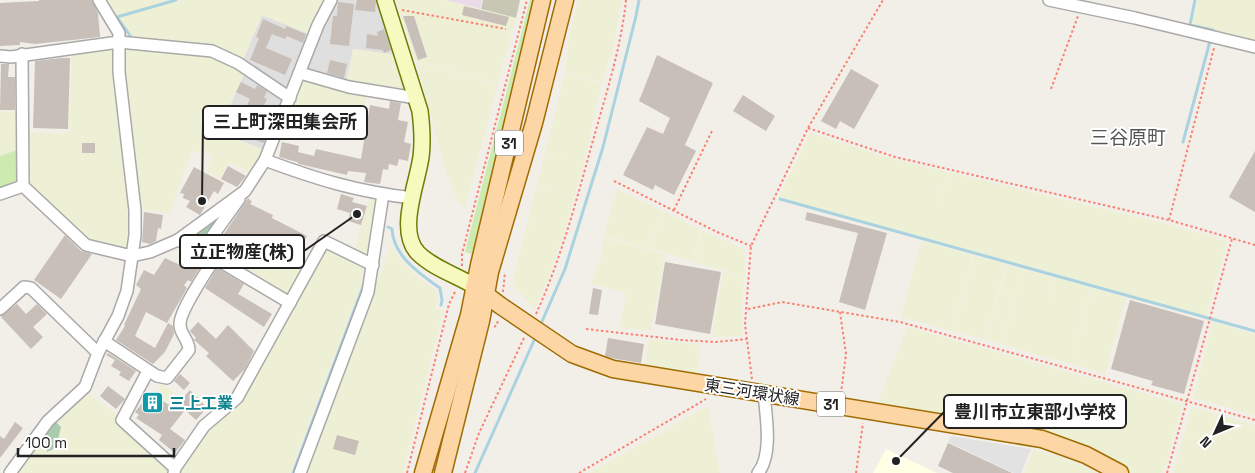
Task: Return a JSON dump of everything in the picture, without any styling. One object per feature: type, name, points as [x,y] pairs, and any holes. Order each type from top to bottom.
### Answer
[{"type":"main road","name":"31","points":[[443,473],[542,0]]},
{"type":"main road","name":"31","points":[[423,473],[469,314],[490,272],[534,123],[565,0]]},
{"type":"main road","name":"東三河環状線","points":[[480,291],[572,354],[613,369],[1042,439],[1086,455],[1120,473]]},
{"type":"street","points":[[10,473],[48,421],[85,387],[98,352],[126,298],[135,235],[135,210],[119,72],[119,33],[99,0]]},
{"type":"street","points":[[207,247],[211,238],[265,160],[318,25],[331,0]]},
{"type":"street","points":[[385,0],[420,111],[421,157],[408,227],[409,239],[412,245],[430,263],[459,277],[480,291]]},
{"type":"street","points":[[1049,0],[1255,47]]},
{"type":"street","points":[[0,56],[11,57],[119,42],[212,51],[238,63],[290,98]]},
{"type":"street","points":[[22,54],[23,186],[86,245],[132,256],[150,252],[178,240],[244,191]]},
{"type":"street","points":[[300,73],[349,86],[416,98]]},
{"type":"street","points":[[265,160],[348,188],[413,198]]},
{"type":"street","points":[[0,194],[23,186]]},
{"type":"street","points":[[300,473],[368,292],[384,194]]},
{"type":"street","points":[[178,240],[191,245],[207,247],[215,258],[290,303]]},
{"type":"street","points":[[148,371],[122,420],[175,471],[204,426],[237,398],[324,241],[373,265]]},
{"type":"street","points":[[104,341],[148,371],[157,376],[167,378],[189,350],[189,345],[180,329],[181,317],[215,258]]},
{"type":"street","points":[[0,309],[24,287],[31,288],[98,352]]},
{"type":"street","points":[[758,473],[765,461],[767,448],[759,393]]},
{"type":"path","points":[[407,473],[449,304],[454,295],[459,277],[462,254],[527,0]]},
{"type":"path","points":[[465,473],[479,433],[537,330],[609,83],[624,20],[626,0]]},
{"type":"path","points":[[759,393],[745,324],[748,309],[751,246],[808,128],[883,0]]},
{"type":"path","points":[[1051,89],[1082,7]]},
{"type":"path","points":[[399,10],[506,29]]},
{"type":"path","points":[[1169,220],[1213,37]]},
{"type":"path","points":[[808,128],[895,157],[1169,220],[1255,245]]},
{"type":"path","points":[[674,210],[712,131]]},
{"type":"path","points":[[614,181],[717,232],[751,246]]},
{"type":"path","points":[[1167,473],[1232,239]]},
{"type":"path","points":[[748,309],[782,302],[900,322],[1255,420]]},
{"type":"path","points":[[840,312],[846,354],[841,406]]},
{"type":"path","points":[[586,329],[681,340],[716,342],[747,339]]},
{"type":"path","points":[[579,473],[713,395],[717,386]]},
{"type":"path","points":[[856,473],[865,409]]},
{"type":"shaded area","points":[[105,0],[172,0],[115,17]]},
{"type":"shaded area","points":[[180,0],[326,0],[309,34],[262,15],[243,60],[213,46],[133,37],[120,18]]},
{"type":"shaded area","points":[[338,0],[379,0],[395,55],[353,49],[346,82],[306,71],[322,28]]},
{"type":"shaded area","points":[[396,0],[444,0],[516,18],[498,84],[416,62]]},
{"type":"shaded area","points":[[446,0],[482,0],[480,9]]},
{"type":"shaded area","points":[[483,0],[520,0],[516,18],[481,9]]},
{"type":"shaded area","points":[[578,0],[622,0],[613,49],[602,83],[565,73],[569,37]]},
{"type":"shaded area","points":[[1198,0],[1255,0],[1255,43],[1214,32],[1214,29],[1192,24]]},
{"type":"shaded area","points":[[262,15],[309,34],[288,90],[243,60]]},
{"type":"shaded area","points":[[114,46],[131,210],[131,234],[128,251],[87,241],[27,184],[26,132],[69,133],[72,51]]},
{"type":"shaded area","points":[[123,46],[211,55],[245,72],[218,132],[264,150],[251,174],[229,162],[220,179],[206,171],[213,155],[192,151],[169,214],[140,209],[124,72]]},
{"type":"shaded area","points":[[353,49],[396,55],[406,92],[347,82]]},
{"type":"shaded area","points":[[417,63],[498,85],[464,209],[457,200],[444,167]]},
{"type":"shaded area","points":[[245,72],[285,98],[264,150],[218,132]]},
{"type":"shaded area","points":[[565,74],[601,84],[584,164],[564,232],[551,273],[534,309],[512,283],[527,223],[538,225],[527,222],[536,187],[554,191],[537,186],[545,155],[566,160],[545,154]]},
{"type":"shaded area","points":[[303,77],[368,93],[356,135],[310,129],[287,119]]},
{"type":"shaded area","points":[[0,111],[19,112],[19,149],[0,155]]},
{"type":"shaded area","points":[[810,133],[897,160],[947,172],[936,213],[948,172],[1167,224],[1227,241],[1206,316],[779,197]]},
{"type":"shaded area","points":[[617,189],[661,210],[649,249],[604,236]]},
{"type":"shaded area","points":[[370,197],[377,201],[369,250],[363,255],[354,251]]},
{"type":"shaded area","points":[[230,207],[204,243],[185,239]]},
{"type":"shaded area","points":[[662,211],[701,230],[692,261],[650,249]]},
{"type":"shaded area","points":[[702,230],[746,251],[744,276],[693,262]]},
{"type":"shaded area","points":[[603,237],[665,255],[651,331],[620,328],[626,293],[590,283],[602,256]]},
{"type":"shaded area","points":[[921,241],[973,255],[952,331],[901,317]]},
{"type":"shaded area","points":[[255,244],[303,271],[288,297],[240,268]]},
{"type":"shaded area","points":[[391,244],[412,273],[436,290],[438,300],[436,308],[443,311],[403,473],[305,473]]},
{"type":"shaded area","points":[[326,247],[368,267],[290,473],[179,473],[207,429],[241,401]]},
{"type":"shaded area","points":[[974,256],[1006,264],[985,340],[953,331]]},
{"type":"shaded area","points":[[1007,265],[1022,269],[1001,344],[986,340]]},
{"type":"shaded area","points":[[1022,269],[1055,278],[1049,303],[1056,278],[1091,288],[1071,364],[1002,345]]},
{"type":"shaded area","points":[[723,271],[744,277],[741,317],[742,333],[740,336],[712,337]]},
{"type":"shaded area","points":[[1092,288],[1126,298],[1105,374],[1071,364]]},
{"type":"shaded area","points":[[1213,322],[1255,334],[1255,415],[1193,398]]},
{"type":"shaded area","points":[[907,327],[1182,404],[1166,466],[1162,473],[1126,473],[1107,461],[876,408]]},
{"type":"shaded area","points":[[649,339],[701,345],[696,377],[644,370]]},
{"type":"shaded area","points":[[162,384],[174,392],[167,402],[156,394]]},
{"type":"shaded area","points":[[88,393],[119,417],[170,470],[169,473],[16,473],[45,438],[47,452],[56,448],[61,427],[56,421]]},
{"type":"shaded area","points":[[708,406],[720,473],[588,473],[613,460]]},
{"type":"shaded area","points":[[1192,407],[1255,425],[1255,473],[1173,473]]},
{"type":"shaded area","points":[[55,421],[61,427],[56,448],[47,452],[46,435]]},
{"type":"shaded area","points":[[951,436],[1031,449],[1021,473],[1014,473],[948,442]]},
{"type":"shaded area","points":[[886,449],[937,473],[873,473]]},
{"type":"shaded area","points":[[1034,449],[1070,460],[1099,473],[1024,473]]},
{"type":"green space","points":[[530,0],[537,0],[472,254],[465,252]]},
{"type":"green space","points":[[19,149],[17,184],[0,190],[0,156]]},
{"type":"building","points":[[39,0],[92,0],[98,13],[100,37],[35,44],[20,42],[20,45],[0,46],[0,3]]},
{"type":"building","points":[[357,0],[376,0],[375,12],[355,10]]},
{"type":"building","points":[[338,2],[354,4],[349,46],[330,44],[333,16],[337,16]]},
{"type":"building","points":[[464,6],[509,17],[506,26],[462,15]]},
{"type":"building","points":[[403,16],[414,16],[427,57],[418,60]]},
{"type":"building","points":[[263,19],[285,29],[286,26],[306,34],[303,43],[287,36],[285,39],[272,34],[266,48],[292,59],[285,75],[250,60],[259,38],[256,37]]},
{"type":"building","points":[[384,29],[391,50],[384,53],[383,50],[366,48],[367,34],[378,36],[377,32]]},
{"type":"building","points":[[657,55],[713,83],[685,145],[696,151],[674,195],[655,185],[653,190],[623,175],[647,127],[663,134],[670,118],[639,101]]},
{"type":"building","points":[[70,58],[68,129],[33,128],[35,61]]},
{"type":"building","points":[[330,60],[347,64],[344,78],[327,73]]},
{"type":"building","points":[[1,64],[9,64],[8,77],[15,77],[15,110],[0,110]]},
{"type":"building","points":[[851,69],[879,85],[854,129],[840,121],[836,129],[821,121]]},
{"type":"building","points":[[241,82],[255,89],[257,85],[267,91],[264,98],[267,99],[256,126],[268,131],[264,143],[246,137],[247,135],[241,133],[245,120],[241,118],[250,99],[236,92]]},
{"type":"building","points":[[743,95],[775,116],[766,131],[733,111]]},
{"type":"building","points":[[390,101],[401,103],[398,120],[408,122],[404,142],[411,144],[408,161],[399,159],[397,166],[389,164],[388,170],[383,169],[380,184],[364,182],[366,173],[348,171],[347,175],[299,164],[279,157],[282,142],[299,146],[298,152],[314,156],[316,149],[361,159],[370,105],[389,109]]},
{"type":"building","points":[[82,143],[95,143],[95,153],[82,153]]},
{"type":"building","points":[[1255,151],[1255,212],[1229,197]]},
{"type":"building","points":[[228,166],[246,176],[237,187],[221,179]]},
{"type":"building","points":[[194,167],[224,183],[218,194],[214,191],[200,215],[186,207],[190,201],[183,198],[184,194],[180,193]]},
{"type":"building","points":[[341,194],[354,198],[352,202],[367,206],[361,225],[348,221],[350,213],[337,209]]},
{"type":"building","points":[[248,198],[252,202],[250,204],[273,215],[272,218],[307,236],[299,249],[281,239],[273,252],[254,241],[240,265],[226,256],[216,246]]},
{"type":"building","points":[[144,212],[163,215],[161,229],[158,228],[156,241],[150,244],[142,242]]},
{"type":"building","points":[[807,212],[887,233],[865,310],[839,302],[858,233],[805,220]]},
{"type":"building","points":[[65,235],[81,251],[92,254],[61,299],[34,280]]},
{"type":"building","points":[[191,253],[195,253],[204,261],[191,282],[188,280],[184,285],[187,288],[167,323],[146,312],[135,336],[155,348],[168,323],[173,326],[174,334],[165,352],[153,364],[116,340],[125,326],[141,289],[136,285],[144,270],[154,275],[165,258],[180,265]]},
{"type":"building","points":[[665,262],[721,272],[710,334],[655,324]]},
{"type":"building","points":[[217,268],[244,284],[238,294],[272,314],[264,327],[205,288]]},
{"type":"building","points":[[593,288],[602,290],[598,315],[589,314]]},
{"type":"building","points":[[1130,300],[1204,321],[1184,394],[1151,385],[1153,381],[1111,369]]},
{"type":"building","points":[[17,304],[26,314],[37,304],[47,314],[33,327],[43,337],[31,349],[1,317]]},
{"type":"building","points":[[198,322],[216,339],[228,325],[254,351],[245,369],[233,381],[206,356],[209,353],[194,340],[196,338],[190,331]]},
{"type":"building","points":[[608,338],[644,344],[641,363],[605,356]]},
{"type":"building","points":[[108,353],[136,371],[129,381],[119,375],[121,372],[111,366],[115,360],[106,355]]},
{"type":"building","points":[[180,374],[190,383],[184,390],[174,381]]},
{"type":"building","points":[[108,386],[125,399],[116,409],[100,396]]},
{"type":"building","points":[[190,390],[207,408],[196,420],[185,410],[170,429],[185,440],[175,453],[159,440],[162,435],[136,418],[139,415],[135,412],[150,393],[174,408]]},
{"type":"building","points":[[15,422],[23,428],[0,458],[0,436],[4,439]]},
{"type":"building","points":[[337,435],[359,441],[355,455],[333,449]]},
{"type":"building","points":[[948,443],[1012,473],[953,473],[938,466]]},
{"type":"waterway","points":[[131,37],[117,17],[176,0]]},
{"type":"waterway","points":[[540,326],[565,269],[603,147],[639,0]]},
{"type":"waterway","points":[[1183,142],[1213,30],[1190,25],[1195,0]]},
{"type":"waterway","points":[[780,199],[1255,331]]},
{"type":"waterway","points":[[388,227],[392,229],[397,248],[402,256],[416,270],[440,288],[441,305]]},
{"type":"waterway","points":[[293,473],[364,284]]},
{"type":"waterway","points":[[475,473],[536,336]]},
{"type":"place","name":"三上町深田集会所","points":[[202,201]]},
{"type":"place","name":"立正物産(株)","points":[[357,214]]},
{"type":"place","name":"三上工業","points":[[153,403]]},
{"type":"place","name":"豊川市立東部小学校","points":[[896,461]]},
{"type":"district","name":"三谷原町","points":[[1128,137]]}]
